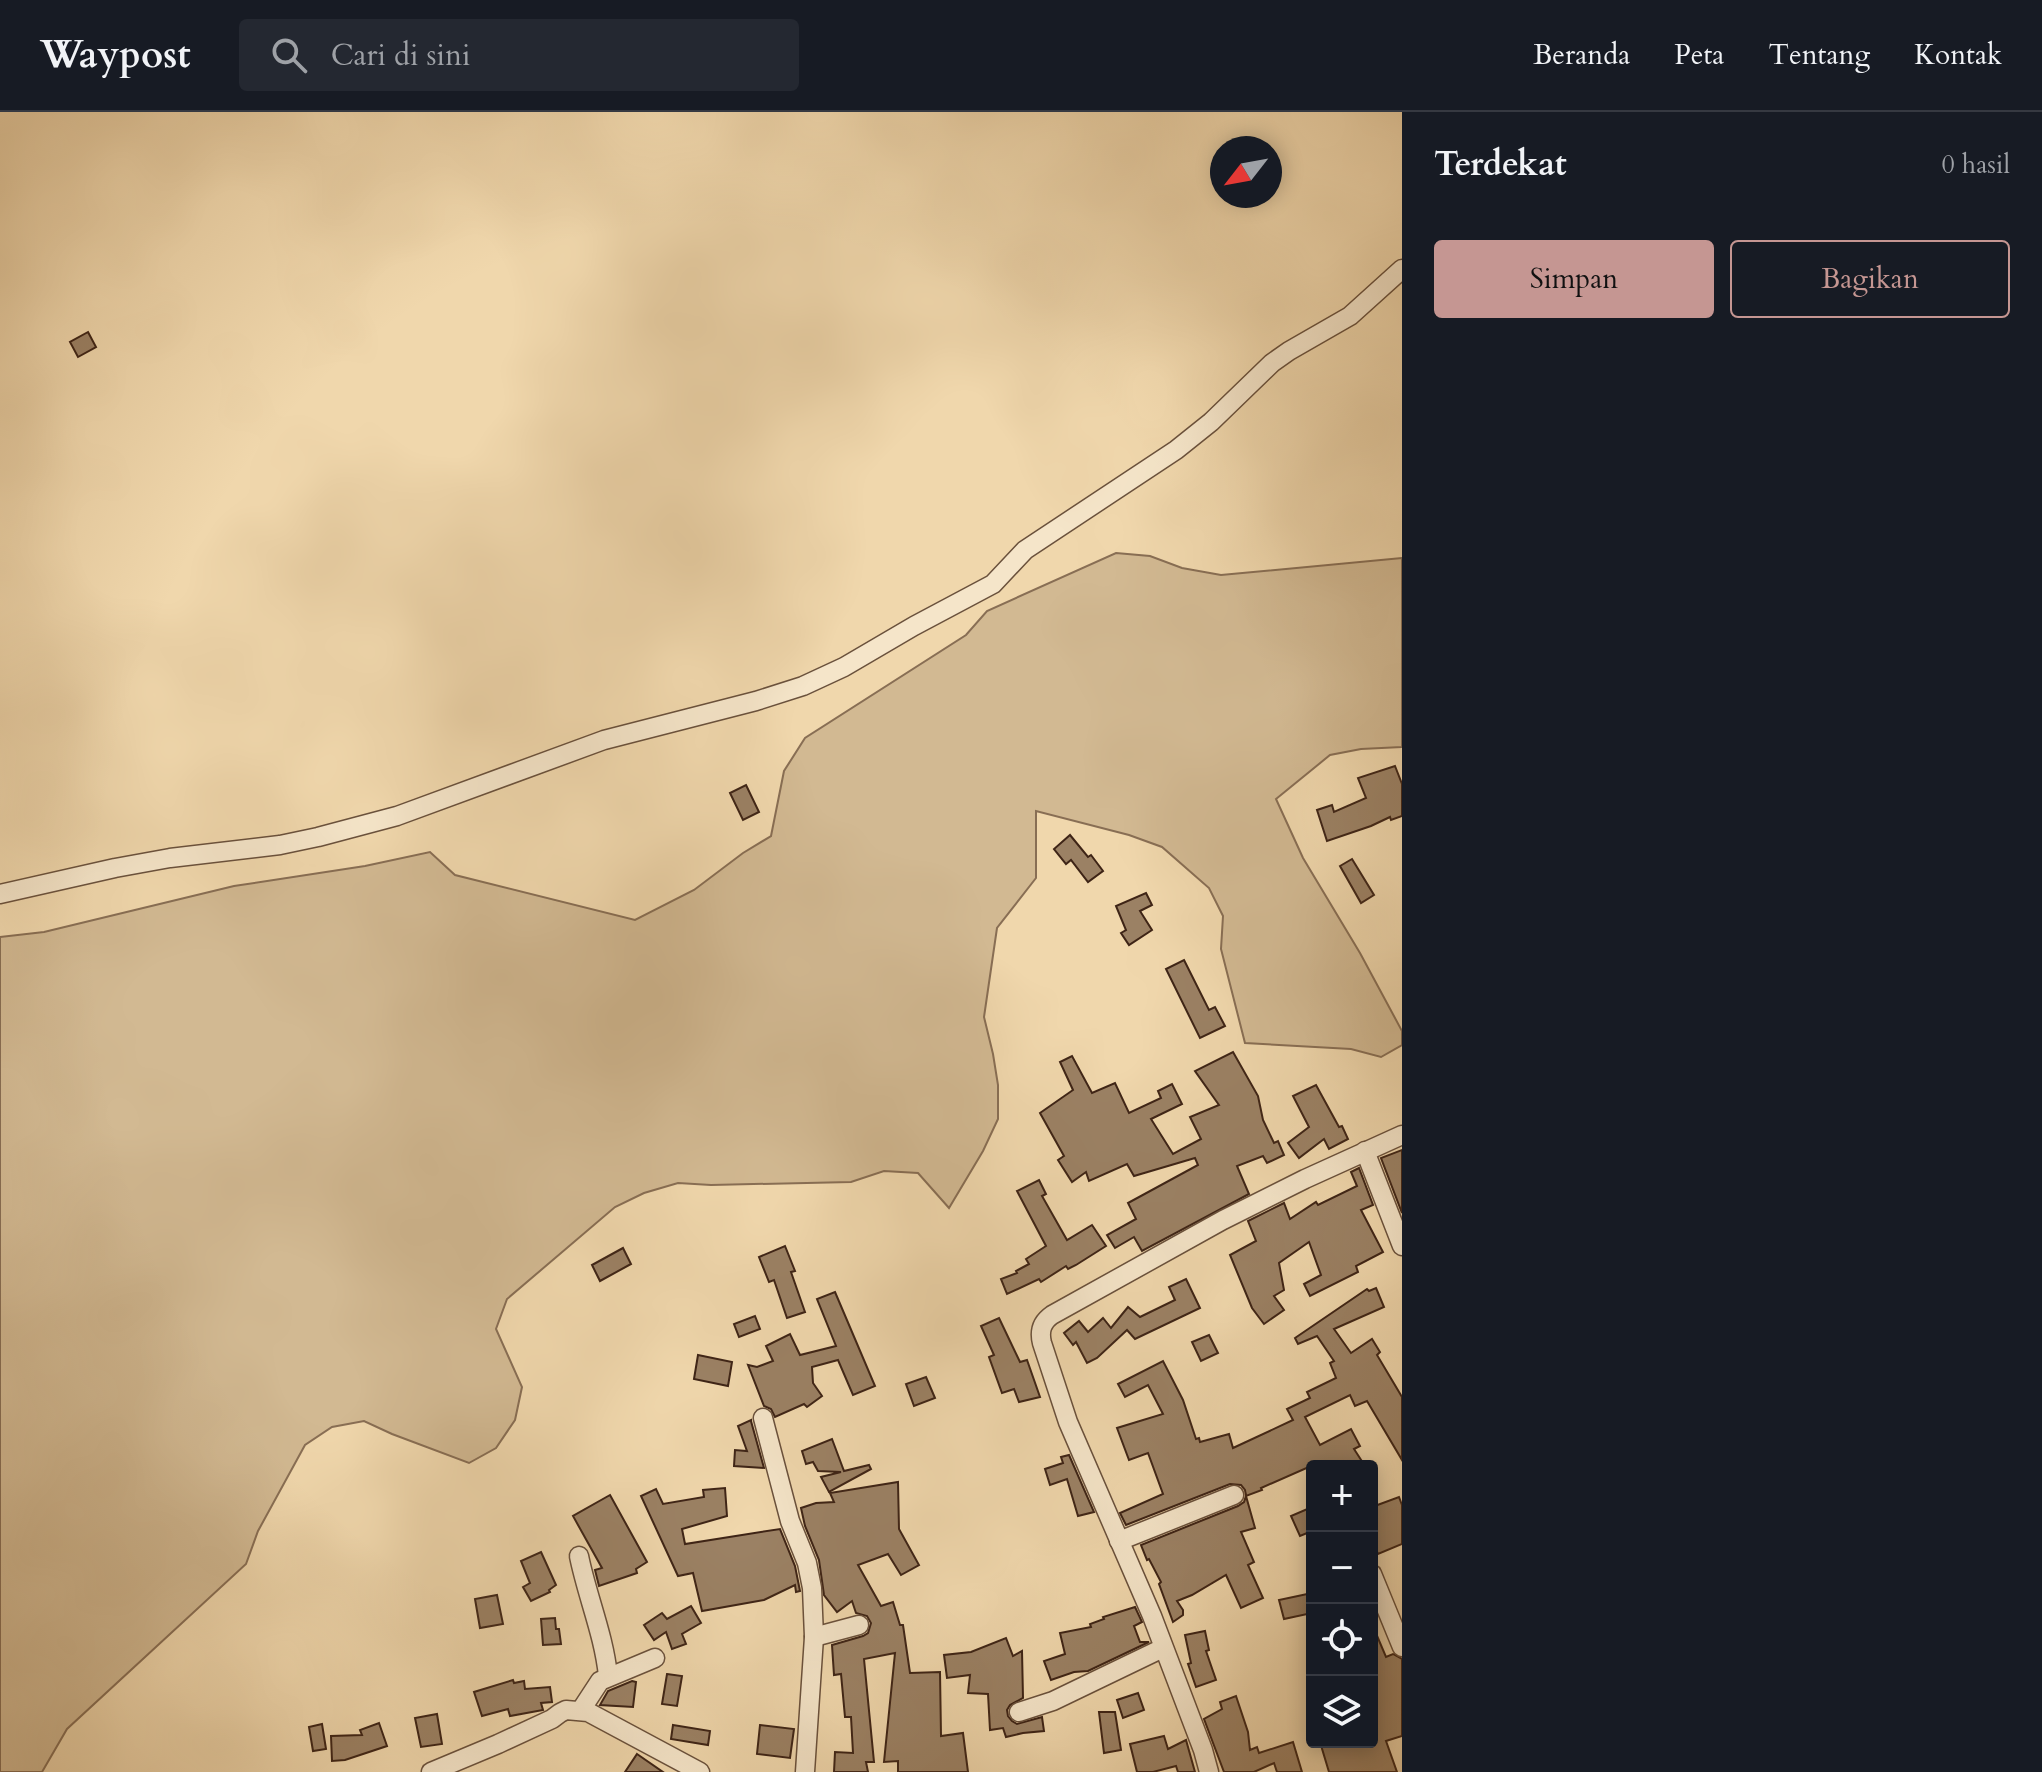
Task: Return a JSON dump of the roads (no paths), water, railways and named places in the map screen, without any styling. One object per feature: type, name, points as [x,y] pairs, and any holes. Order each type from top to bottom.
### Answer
[{"type":"street","points":[[0,894],[184,856],[280,845],[318,837],[397,816],[604,740],[756,701],[817,680],[993,584],[1025,550],[1176,450],[1211,422],[1272,363],[1350,316],[1402,269]]},
{"type":"street","points":[[1209,1772],[1152,1616],[1068,1422],[1041,1331],[1052,1315],[1223,1220],[1402,1135]]},
{"type":"street","points":[[1365,1151],[1402,1246]]},
{"type":"street","points":[[763,1418],[790,1521],[810,1575],[814,1637],[805,1772]]},
{"type":"street","points":[[1119,1541],[1234,1495]]},
{"type":"street","points":[[579,1556],[608,1676]]},
{"type":"street","points":[[1378,1589],[1402,1647]]},
{"type":"street","points":[[814,1637],[859,1625]]},
{"type":"street","points":[[1019,1712],[1066,1695],[1163,1648]]},
{"type":"street","points":[[581,1710],[600,1681],[655,1658]]},
{"type":"street","points":[[431,1772],[498,1744],[560,1713],[581,1710],[594,1714],[700,1772]]}]
